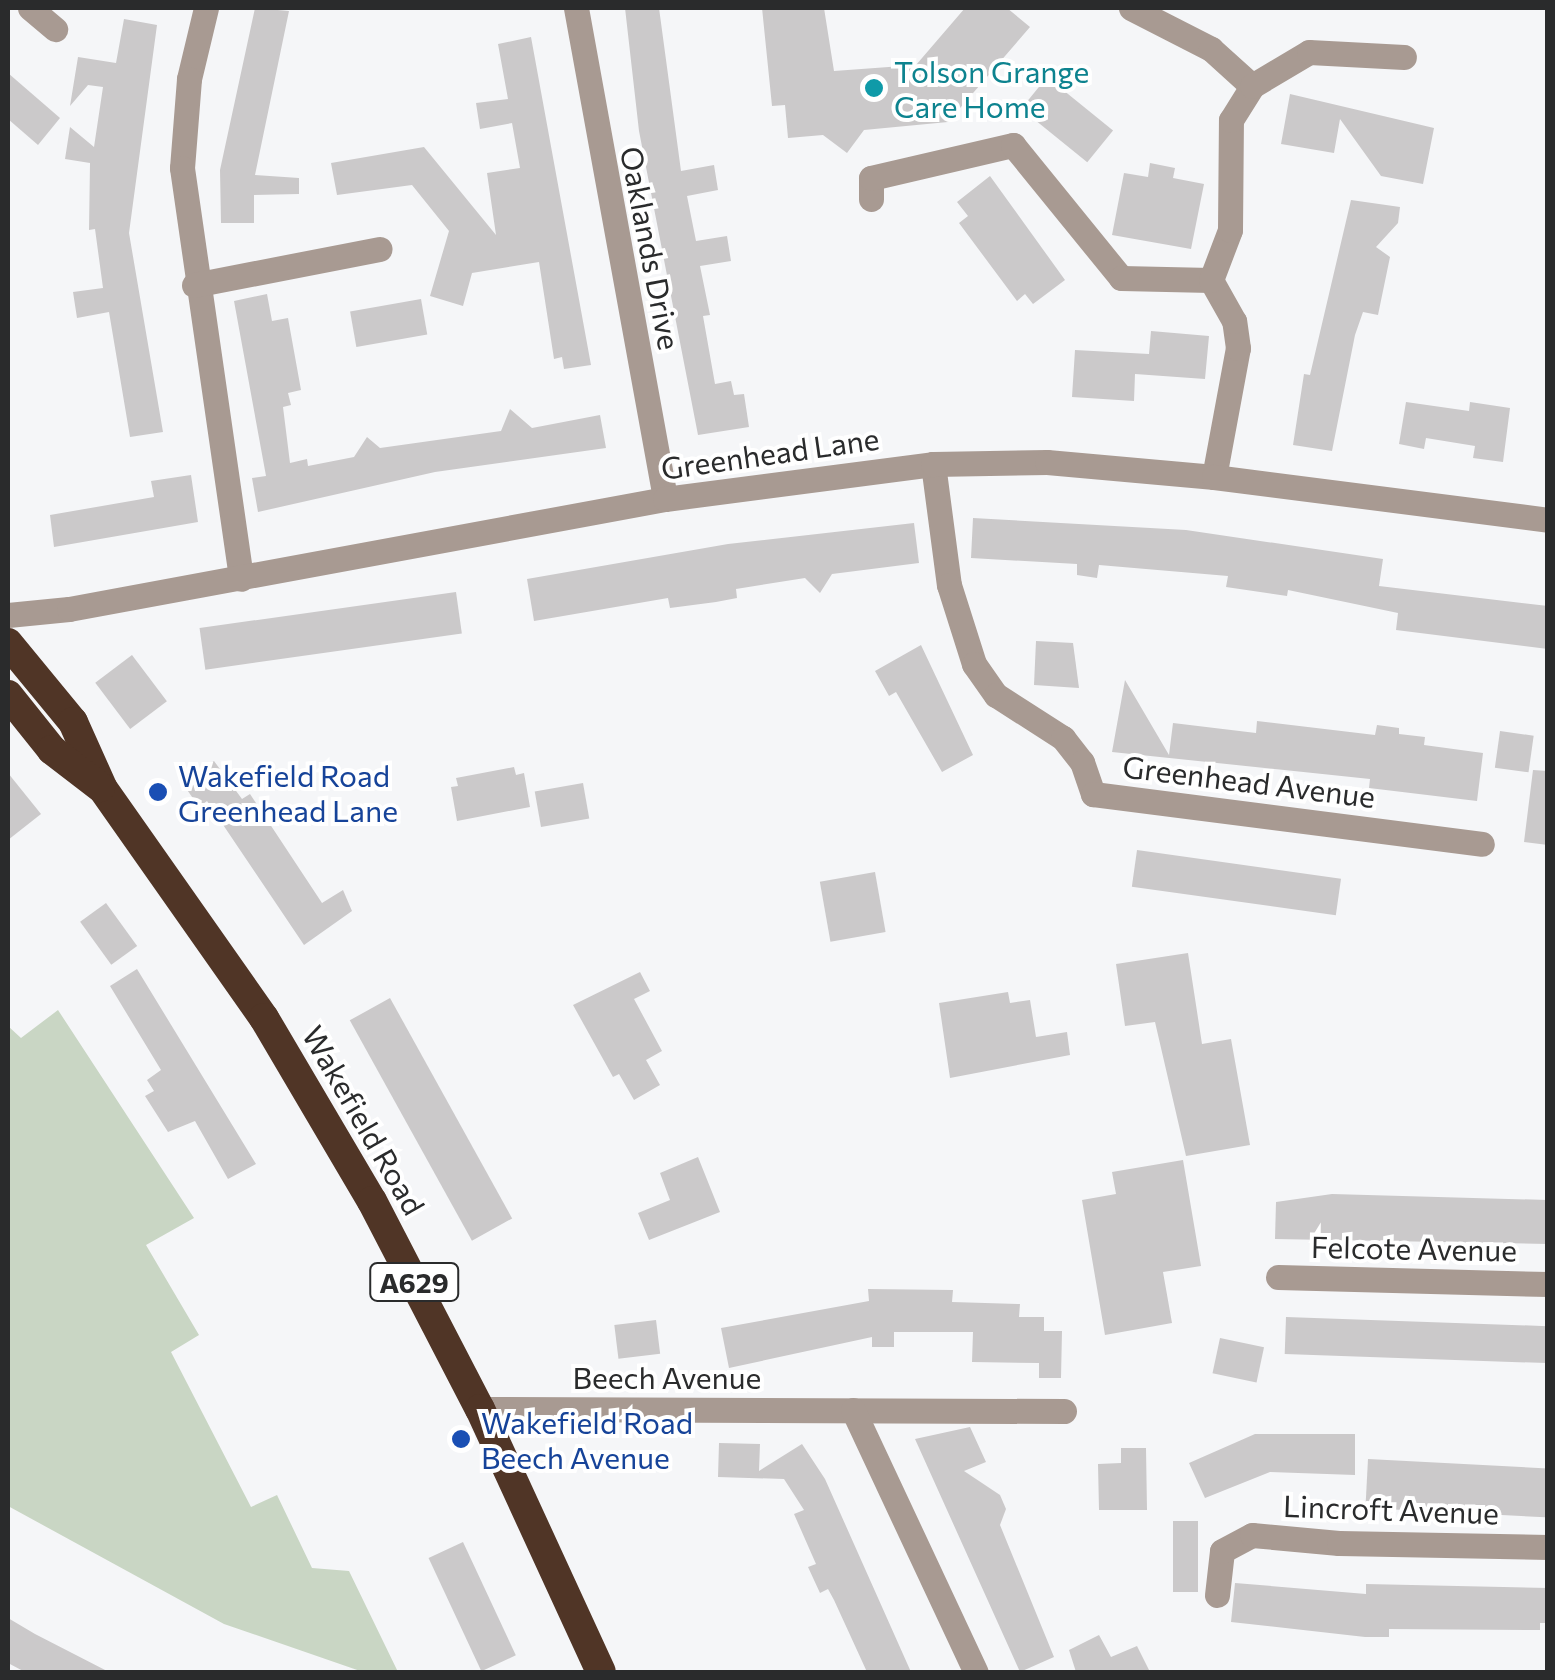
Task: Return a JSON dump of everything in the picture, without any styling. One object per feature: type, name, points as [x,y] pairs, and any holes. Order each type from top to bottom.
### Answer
[{"type":"highway","name":"Wakefield Road","points":[[8,643],[73,722],[103,789],[264,1018],[372,1201],[480,1408],[601,1672]]},
{"type":"highway","name":"Wakefield Road","points":[[8,695],[52,750],[103,789]]},
{"type":"street","points":[[30,8],[55,29]]},
{"type":"street","points":[[206,8],[189,80],[182,168],[194,284],[242,579]]},
{"type":"street","name":"Oaklands Drive","points":[[576,8],[666,499]]},
{"type":"street","points":[[1132,8],[1212,50],[1252,86]]},
{"type":"street","points":[[1211,280],[1230,230],[1231,120],[1252,86],[1309,52],[1404,57]]},
{"type":"street","points":[[871,199],[872,178],[1013,145],[1122,278],[1211,280]]},
{"type":"street","points":[[194,284],[380,249]]},
{"type":"street","points":[[1211,280],[1234,320],[1238,348],[1214,476]]},
{"type":"street","name":"Greenhead Lane","points":[[8,614],[242,579],[666,499],[933,464],[1047,462],[1214,476],[1548,520]]},
{"type":"street","name":"Greenhead Avenue","points":[[933,464],[949,585],[974,664],[996,694],[1063,738],[1082,762],[1093,794],[1482,844]]},
{"type":"street","name":"Felcote Avenue","points":[[1278,1277],[1548,1284]]},
{"type":"street","name":"Beech Avenue","points":[[480,1408],[1064,1410]]},
{"type":"street","points":[[853,1410],[976,1672]]},
{"type":"street","name":"Lincroft Avenue","points":[[1217,1595],[1222,1550],[1252,1535],[1338,1544],[1548,1547]]},
{"type":"green space","points":[[58,1010],[194,1218],[146,1245],[199,1335],[171,1352],[251,1507],[277,1495],[312,1568],[349,1571],[398,1672],[363,1672],[224,1624],[8,1506],[8,1026],[21,1038]]},
{"type":"building","points":[[255,8],[289,11],[255,175],[299,178],[299,194],[254,195],[254,223],[221,223],[220,170]]},
{"type":"building","points":[[625,8],[659,8],[681,171],[714,165],[718,190],[687,196],[696,241],[727,236],[731,261],[700,266],[710,315],[703,316],[715,384],[731,381],[734,395],[744,394],[749,427],[698,435],[639,131]]},
{"type":"building","name":"Tolson Grange Care Home","points":[[762,8],[824,8],[834,71],[916,65],[965,8],[1007,8],[1030,27],[948,122],[864,130],[847,153],[823,135],[788,138],[785,105],[772,106]]},
{"type":"building","points":[[124,19],[157,25],[129,233],[163,432],[130,437],[109,312],[77,318],[73,292],[103,288],[95,229],[89,230],[90,163],[65,159],[70,127],[94,147],[103,87],[88,85],[70,106],[78,57],[116,63]]},
{"type":"building","points":[[531,37],[591,365],[564,369],[562,357],[554,359],[539,262],[472,273],[463,306],[430,296],[449,231],[412,185],[337,195],[331,163],[424,147],[496,235],[487,173],[520,168],[512,123],[480,129],[476,103],[508,99],[498,44]]},
{"type":"building","points":[[8,73],[60,118],[38,145],[8,119]]},
{"type":"building","points":[[1047,77],[1113,130],[1087,162],[1021,109]]},
{"type":"building","points":[[1290,94],[1434,128],[1423,184],[1381,176],[1340,119],[1334,153],[1281,144]]},
{"type":"building","points":[[1150,163],[1175,168],[1173,178],[1204,184],[1191,249],[1112,235],[1124,173],[1148,177]]},
{"type":"building","points":[[990,176],[1065,280],[1033,304],[1025,294],[1017,301],[959,223],[968,216],[957,202]]},
{"type":"building","points":[[1351,200],[1400,207],[1398,223],[1376,247],[1390,257],[1378,315],[1363,312],[1355,335],[1332,451],[1293,445],[1304,374],[1310,375]]},
{"type":"building","points":[[267,294],[272,321],[288,318],[301,390],[288,393],[291,405],[283,407],[290,463],[307,459],[308,466],[354,457],[367,437],[380,448],[501,431],[510,409],[532,428],[600,415],[606,448],[435,472],[258,512],[252,478],[266,476],[234,301]]},
{"type":"building","points":[[421,299],[427,334],[356,347],[350,312]]},
{"type":"building","points":[[1151,331],[1209,336],[1205,379],[1135,374],[1134,401],[1072,397],[1075,350],[1149,354]]},
{"type":"building","points":[[1406,402],[1469,411],[1470,402],[1510,408],[1503,462],[1473,458],[1475,446],[1426,438],[1424,449],[1399,444]]},
{"type":"building","points":[[191,475],[198,522],[54,547],[50,515],[154,497],[151,481]]},
{"type":"building","points":[[973,518],[1186,530],[1383,559],[1379,586],[1548,606],[1548,649],[1396,630],[1398,613],[1288,590],[1287,596],[1226,587],[1228,576],[1099,565],[1097,578],[1077,575],[1077,564],[971,558]]},
{"type":"building","points":[[914,523],[919,563],[832,574],[820,593],[805,578],[736,589],[737,598],[716,602],[670,608],[668,598],[534,621],[527,579],[728,544]]},
{"type":"building","points":[[456,592],[462,634],[205,670],[200,628]]},
{"type":"building","points":[[1036,641],[1073,643],[1079,688],[1034,685]]},
{"type":"building","points":[[921,645],[973,755],[942,772],[896,692],[889,696],[875,671]]},
{"type":"building","points":[[132,655],[167,701],[130,729],[95,683]]},
{"type":"building","points":[[1125,680],[1169,755],[1173,723],[1256,733],[1257,721],[1375,735],[1377,725],[1399,728],[1399,734],[1425,737],[1424,745],[1483,753],[1477,801],[1369,788],[1370,779],[1112,752]]},
{"type":"building","points":[[1500,731],[1534,736],[1529,772],[1495,768]]},
{"type":"building","points":[[214,761],[242,799],[250,794],[322,903],[343,890],[352,911],[304,945],[207,801],[199,807],[183,784]]},
{"type":"building","points":[[514,767],[516,775],[524,773],[530,807],[457,821],[451,787],[458,786],[456,778]]},
{"type":"building","points":[[1533,770],[1548,771],[1548,845],[1524,842]]},
{"type":"building","points":[[8,773],[41,814],[8,840]]},
{"type":"building","points":[[583,783],[589,818],[541,827],[535,792]]},
{"type":"building","points":[[1137,850],[1341,879],[1336,915],[1132,887]]},
{"type":"building","points":[[875,872],[886,932],[830,942],[820,882]]},
{"type":"building","points":[[106,903],[137,946],[111,965],[80,922]]},
{"type":"building","points":[[1188,953],[1202,1044],[1231,1039],[1250,1145],[1186,1156],[1155,1022],[1125,1026],[1116,964]]},
{"type":"building","points":[[137,969],[256,1164],[228,1179],[195,1121],[168,1132],[145,1096],[154,1091],[147,1080],[161,1070],[110,986]]},
{"type":"building","points":[[640,972],[650,991],[634,999],[662,1051],[646,1060],[660,1085],[634,1100],[619,1074],[613,1077],[573,1005]]},
{"type":"building","points":[[1008,992],[1010,1003],[1030,1000],[1036,1037],[1067,1032],[1070,1055],[950,1078],[939,1003]]},
{"type":"building","points":[[390,998],[512,1218],[472,1241],[350,1020]]},
{"type":"building","points":[[698,1157],[720,1212],[649,1240],[638,1213],[670,1200],[660,1173]]},
{"type":"building","points":[[1183,1160],[1201,1266],[1163,1272],[1172,1323],[1105,1335],[1082,1200],[1116,1194],[1112,1172]]},
{"type":"building","points":[[1332,1194],[1548,1200],[1548,1244],[1275,1239],[1276,1202]]},
{"type":"building","points":[[868,1289],[953,1290],[952,1302],[1020,1304],[1019,1317],[1044,1317],[1044,1331],[1062,1331],[1061,1378],[1039,1378],[1039,1363],[972,1362],[973,1332],[894,1332],[894,1347],[872,1347],[872,1337],[729,1368],[721,1328],[869,1301]]},
{"type":"building","points":[[1286,1317],[1548,1326],[1547,1363],[1285,1354]]},
{"type":"building","points":[[656,1320],[660,1354],[618,1359],[614,1325]]},
{"type":"building","points":[[1220,1338],[1264,1347],[1257,1383],[1213,1373]]},
{"type":"building","points":[[970,1427],[986,1462],[964,1471],[1000,1495],[1006,1509],[1000,1525],[1054,1657],[1020,1672],[915,1439]]},
{"type":"building","points":[[1255,1434],[1355,1434],[1355,1475],[1270,1472],[1205,1498],[1189,1463]]},
{"type":"building","points":[[719,1443],[760,1444],[759,1471],[802,1444],[825,1479],[911,1672],[867,1672],[828,1589],[820,1593],[808,1567],[816,1564],[794,1514],[804,1510],[784,1479],[718,1477]]},
{"type":"building","points":[[1121,1448],[1146,1448],[1147,1510],[1099,1510],[1098,1464],[1121,1463]]},
{"type":"building","points":[[1368,1459],[1548,1468],[1545,1517],[1365,1508]]},
{"type":"building","points":[[1173,1521],[1198,1521],[1198,1592],[1173,1592]]},
{"type":"building","points":[[463,1542],[516,1655],[481,1671],[429,1558]]},
{"type":"building","points":[[1235,1583],[1366,1594],[1366,1584],[1548,1588],[1548,1623],[1540,1623],[1540,1630],[1389,1629],[1389,1637],[1365,1637],[1231,1622]]},
{"type":"building","points":[[8,1618],[109,1672],[25,1672],[8,1663]]},
{"type":"building","points":[[1099,1635],[1111,1657],[1137,1646],[1150,1672],[1076,1672],[1069,1650]]},
{"type":"place","name":"Tolson Grange Care Home","points":[[874,88]]},
{"type":"place","name":"Wakefield Road Greenhead Lane","points":[[158,792]]},
{"type":"place","name":"Wakefield Road Beech Avenue","points":[[461,1439]]}]
